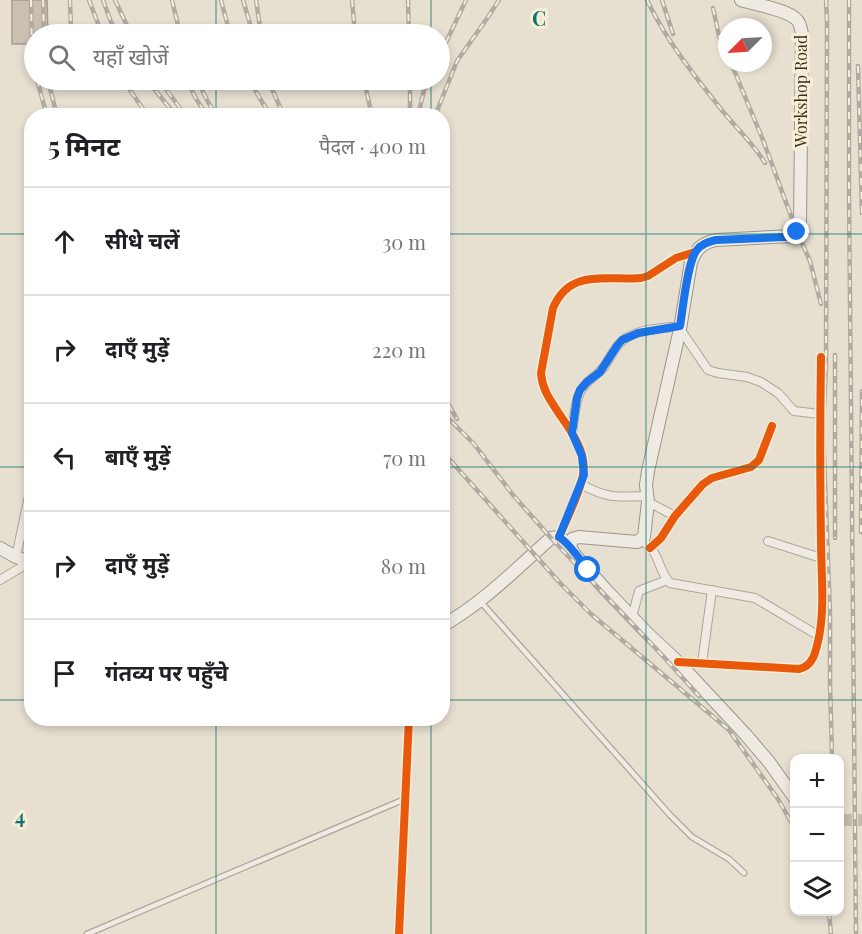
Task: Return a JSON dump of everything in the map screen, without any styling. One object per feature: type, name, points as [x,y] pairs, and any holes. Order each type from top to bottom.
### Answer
[{"type":"main road","name":"Workshop Road","points":[[695,252],[701,245],[716,240],[793,236],[800,224],[802,34],[793,16],[741,0]]},
{"type":"main road","points":[[570,546],[572,539],[579,537],[646,544],[644,537],[648,471],[680,327],[691,262],[695,252]]},
{"type":"main road","points":[[450,621],[480,601],[551,538],[559,537],[570,546],[588,570],[759,749],[790,790]]},
{"type":"main road","points":[[0,548],[24,560]]},
{"type":"street","points":[[559,537],[584,475],[582,456],[572,433],[544,391],[541,382],[553,308],[557,298],[573,284],[585,279],[641,278],[676,258],[695,252]]},
{"type":"street","points":[[572,433],[580,390],[600,372],[622,340],[638,333],[680,327],[708,370],[753,379],[778,393],[794,411],[820,414]]},
{"type":"street","points":[[678,662],[799,669],[810,664],[815,653],[822,614],[821,357]]},
{"type":"street","points":[[772,426],[756,464],[751,468],[712,478],[703,484],[675,516],[661,538],[646,544],[670,583],[755,598],[819,636]]},
{"type":"street","points":[[581,484],[597,493],[612,497],[647,499],[675,516]]},
{"type":"street","points":[[16,557],[24,525]]},
{"type":"street","points":[[768,541],[821,558]]},
{"type":"street","points":[[0,580],[24,567]]},
{"type":"street","points":[[632,617],[639,591],[667,580]]},
{"type":"street","points":[[702,663],[712,590]]},
{"type":"street","points":[[399,934],[410,726]]},
{"type":"lane","points":[[480,601],[670,815],[692,837],[729,859],[744,873]]},
{"type":"lane","points":[[87,934],[405,799]]},
{"type":"building","points":[[12,0],[47,0],[48,24],[24,24],[24,44],[12,44]]},
{"type":"tunnel","points":[[844,820],[862,820]]},
{"type":"railway","points":[[31,0],[31,24]]},
{"type":"railway","points":[[43,0],[44,24]]},
{"type":"railway","points":[[70,0],[71,24]]},
{"type":"railway","points":[[89,0],[98,24]]},
{"type":"railway","points":[[103,0],[112,24]]},
{"type":"railway","points":[[115,0],[126,24]]},
{"type":"railway","points":[[172,0],[178,24]]},
{"type":"railway","points":[[221,0],[227,24]]},
{"type":"railway","points":[[243,0],[250,24]]},
{"type":"railway","points":[[256,0],[260,24]]},
{"type":"railway","points":[[352,0],[354,24]]},
{"type":"railway","points":[[408,0],[409,24]]},
{"type":"railway","points":[[450,34],[466,0]]},
{"type":"railway","points":[[450,78],[457,61],[499,0]]},
{"type":"railway","points":[[647,0],[663,29],[700,83],[765,163]]},
{"type":"railway","points":[[662,0],[673,34]]},
{"type":"railway","points":[[826,0],[826,367],[823,428],[830,613],[832,754]]},
{"type":"railway","points":[[849,0],[856,934]]},
{"type":"railway","points":[[713,8],[718,31]]},
{"type":"railway","points":[[858,66],[862,213]]},
{"type":"railway","points":[[735,72],[810,261],[821,304]]},
{"type":"railway","points":[[40,90],[45,108]]},
{"type":"railway","points":[[50,90],[55,108]]},
{"type":"railway","points":[[130,90],[142,108]]},
{"type":"railway","points":[[155,90],[170,108]]},
{"type":"railway","points":[[166,90],[180,108]]},
{"type":"railway","points":[[192,90],[202,108]]},
{"type":"railway","points":[[202,90],[212,108]]},
{"type":"railway","points":[[255,90],[266,108]]},
{"type":"railway","points":[[272,90],[280,108]]},
{"type":"railway","points":[[366,90],[370,108]]},
{"type":"railway","points":[[410,90],[410,108]]},
{"type":"railway","points":[[420,108],[424,90]]},
{"type":"railway","points":[[438,108],[445,90]]},
{"type":"railway","points":[[835,355],[835,538]]},
{"type":"railway","points":[[861,532],[862,391]]},
{"type":"railway","points":[[450,407],[457,419]]},
{"type":"railway","points":[[450,420],[474,444],[513,495],[551,538],[699,696]]},
{"type":"railway","points":[[450,460],[561,584],[591,614],[729,730],[778,799],[790,820]]},
{"type":"railway","points":[[829,916],[831,934]]},
{"type":"cycle path","points":[[559,537],[579,490],[584,467],[578,443],[543,385],[541,373],[553,308],[560,295],[579,282],[602,278],[641,278],[676,258],[695,252]]},
{"type":"cycle path","points":[[678,662],[799,669],[808,665],[813,657],[821,625],[822,601],[821,357]]},
{"type":"cycle path","points":[[650,548],[661,538],[675,516],[703,484],[712,478],[751,467],[759,460],[772,426]]},
{"type":"cycle path","points":[[399,934],[409,726]]},
{"type":"route","points":[[588,570],[570,546],[559,537],[584,475],[582,456],[572,433],[580,390],[600,372],[622,340],[638,333],[680,326],[691,262],[701,245],[716,240],[793,236],[797,232]]}]
